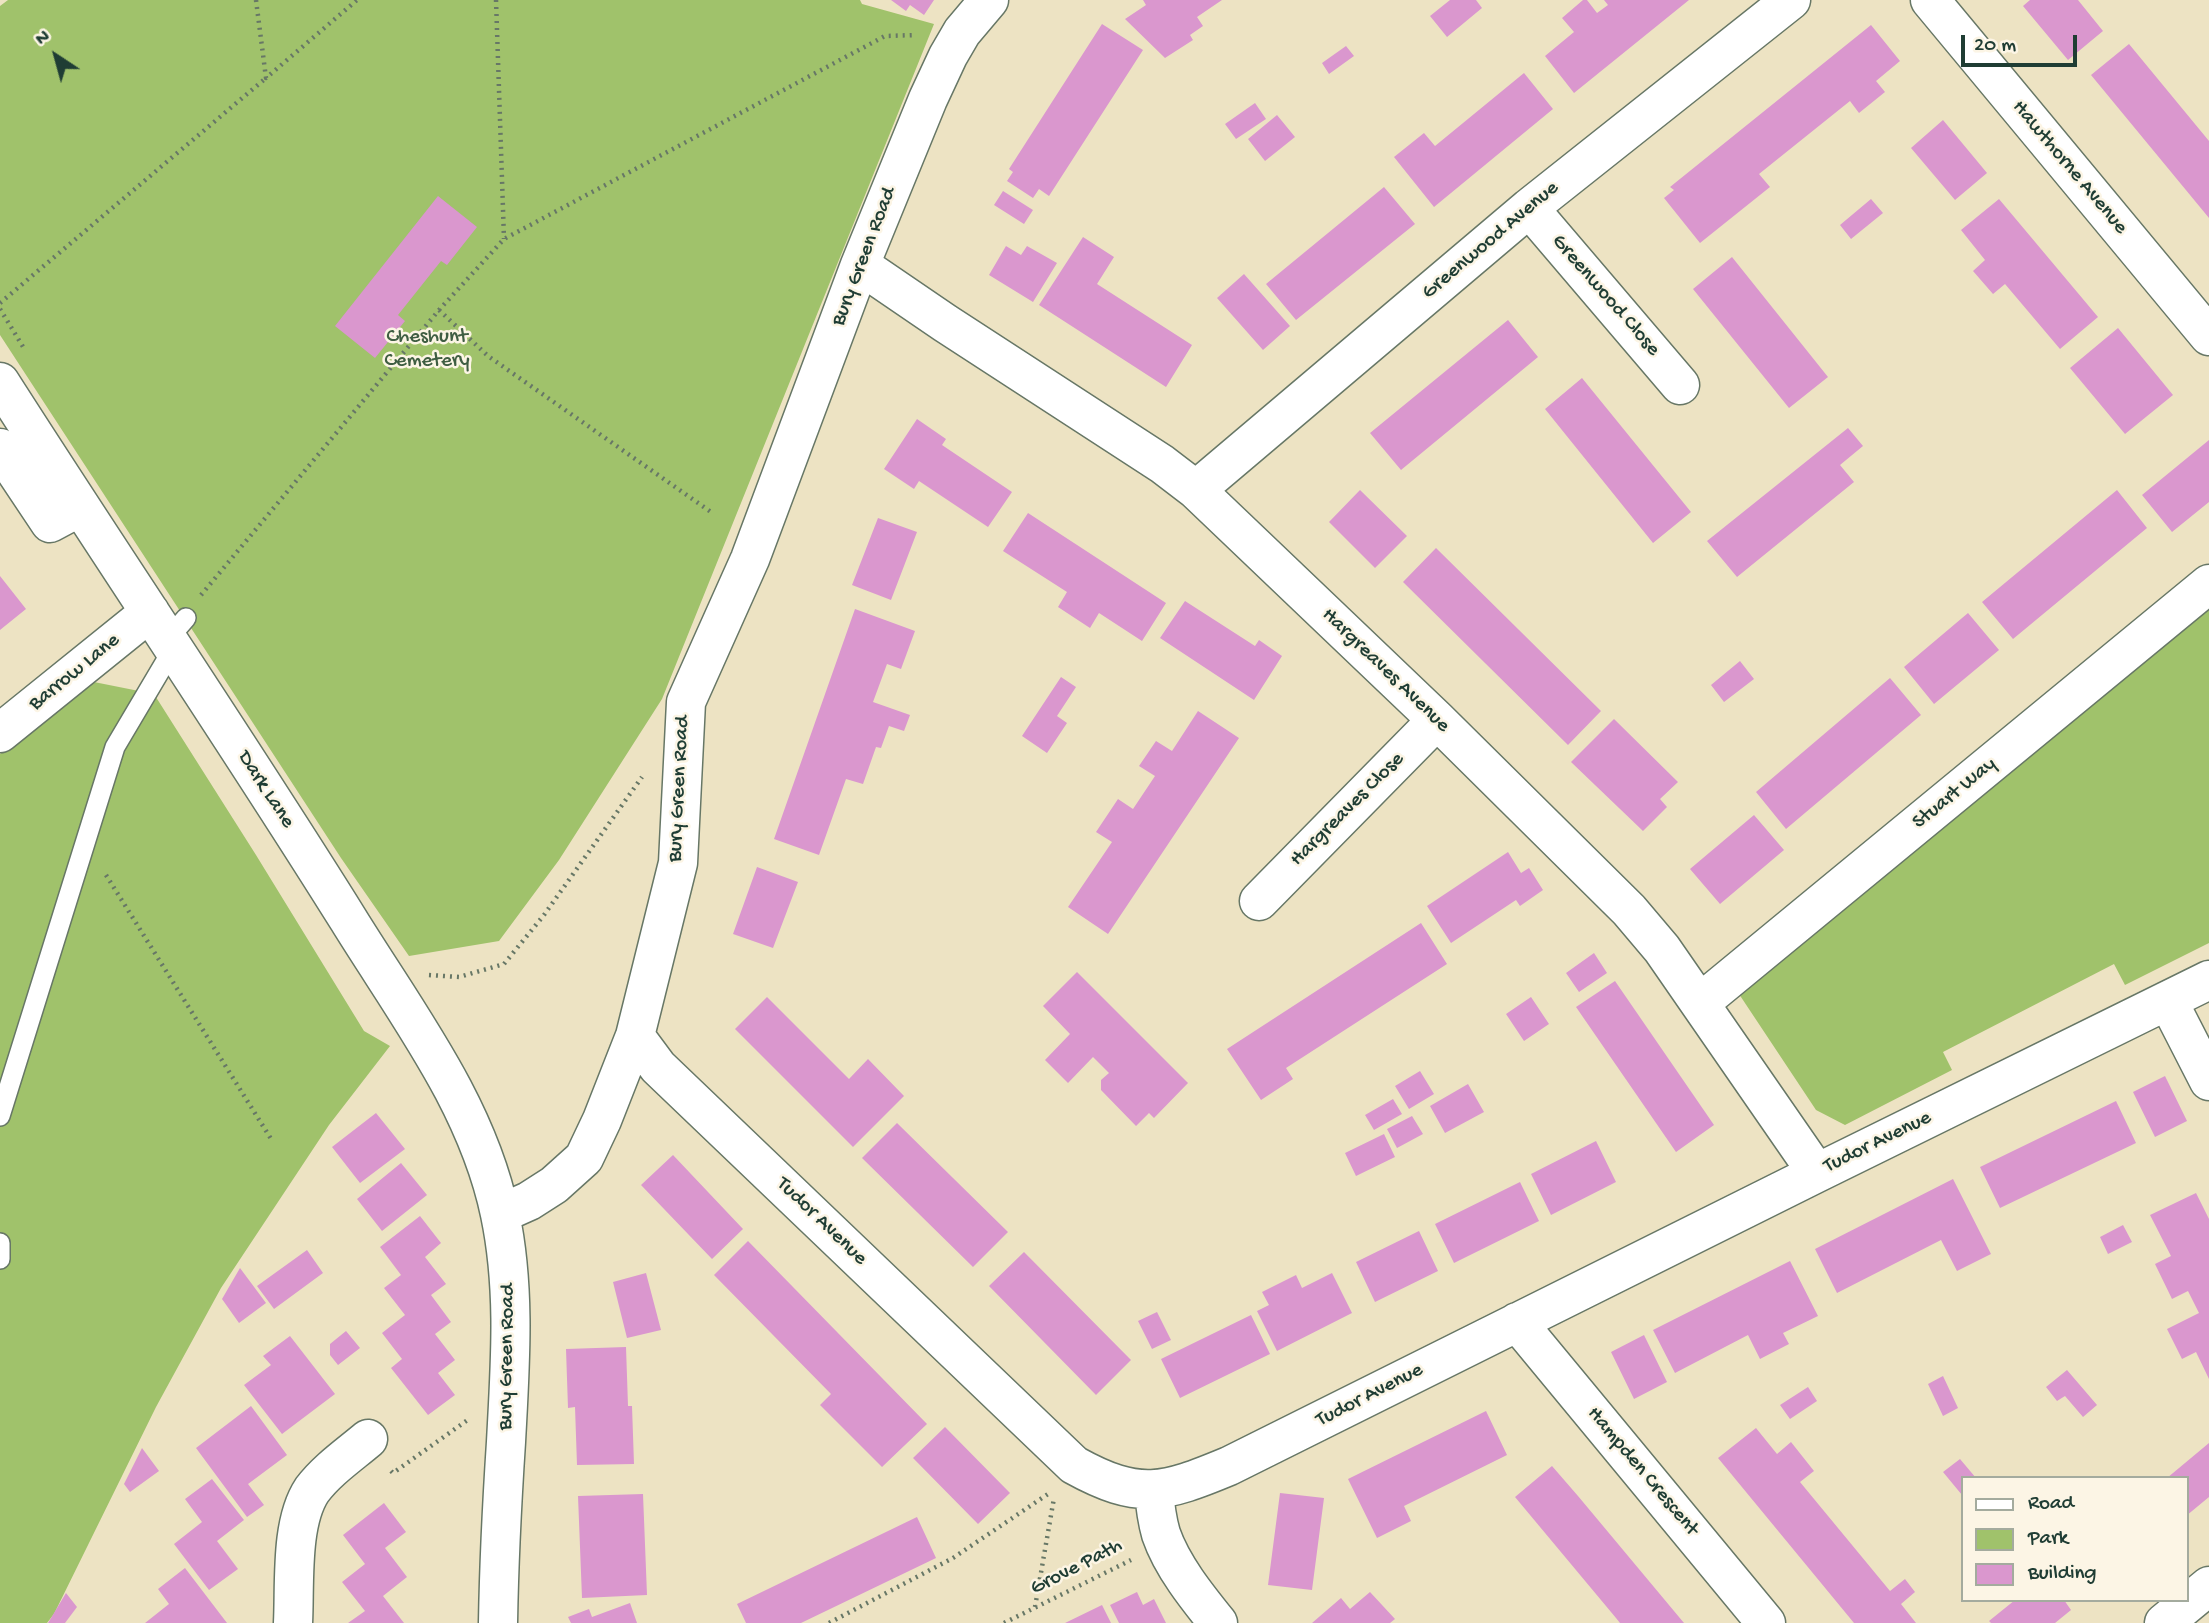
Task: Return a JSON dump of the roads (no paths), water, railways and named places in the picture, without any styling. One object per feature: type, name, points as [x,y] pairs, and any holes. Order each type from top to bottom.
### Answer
[{"type":"street","name":"Bury Green Road","points":[[498,1623],[499,1553],[512,1323],[509,1272],[500,1214],[529,1201],[554,1185],[584,1158],[602,1120],[635,1036],[678,863],[686,702],[750,559],[860,265],[928,99],[962,32],[989,0]]},
{"type":"street","name":"Greenwood Avenue","points":[[1196,490],[1529,208],[1791,0]]},
{"type":"street","name":"Hawthorne Avenue","points":[[1930,0],[2209,335]]},
{"type":"street","name":"Greenwood Close","points":[[1529,208],[1681,385]]},
{"type":"street","name":"Hargreaves Avenue","points":[[860,265],[956,331],[1162,464],[1196,490],[1437,720],[1629,911],[1662,949],[1817,1173]]},
{"type":"street","name":"Dark Lane","points":[[0,382],[80,507],[169,630],[446,1076],[474,1130],[500,1214]]},
{"type":"street","points":[[0,449],[50,523],[80,507]]},
{"type":"street","name":"Stuart Way","points":[[1700,1003],[2209,584]]},
{"type":"street","name":"Barrow Lane","points":[[0,733],[169,630]]},
{"type":"street","name":"Hargreaves Close","points":[[1259,901],[1437,720]]},
{"type":"street","name":"Tudor Avenue","points":[[635,1036],[658,1067],[1074,1465],[1119,1486],[1154,1490],[1185,1484],[1230,1466],[1334,1416],[1517,1322],[2209,980]]},
{"type":"street","points":[[2168,1001],[2209,1081]]},
{"type":"street","name":"Hampden Crescent","points":[[1517,1322],[1766,1623]]},
{"type":"street","points":[[293,1623],[297,1534],[311,1492],[324,1476],[368,1439]]},
{"type":"street","points":[[1154,1490],[1156,1515],[1162,1536],[1183,1574],[1218,1623]]},
{"type":"street","points":[[2164,1623],[2209,1586]]},
{"type":"lane","points":[[0,1116],[115,747],[169,630]]},
{"type":"lane","points":[[0,1244],[0,1259]]},
{"type":"park label","name":"Cheshunt Cemetery","points":[[427,350]]}]
